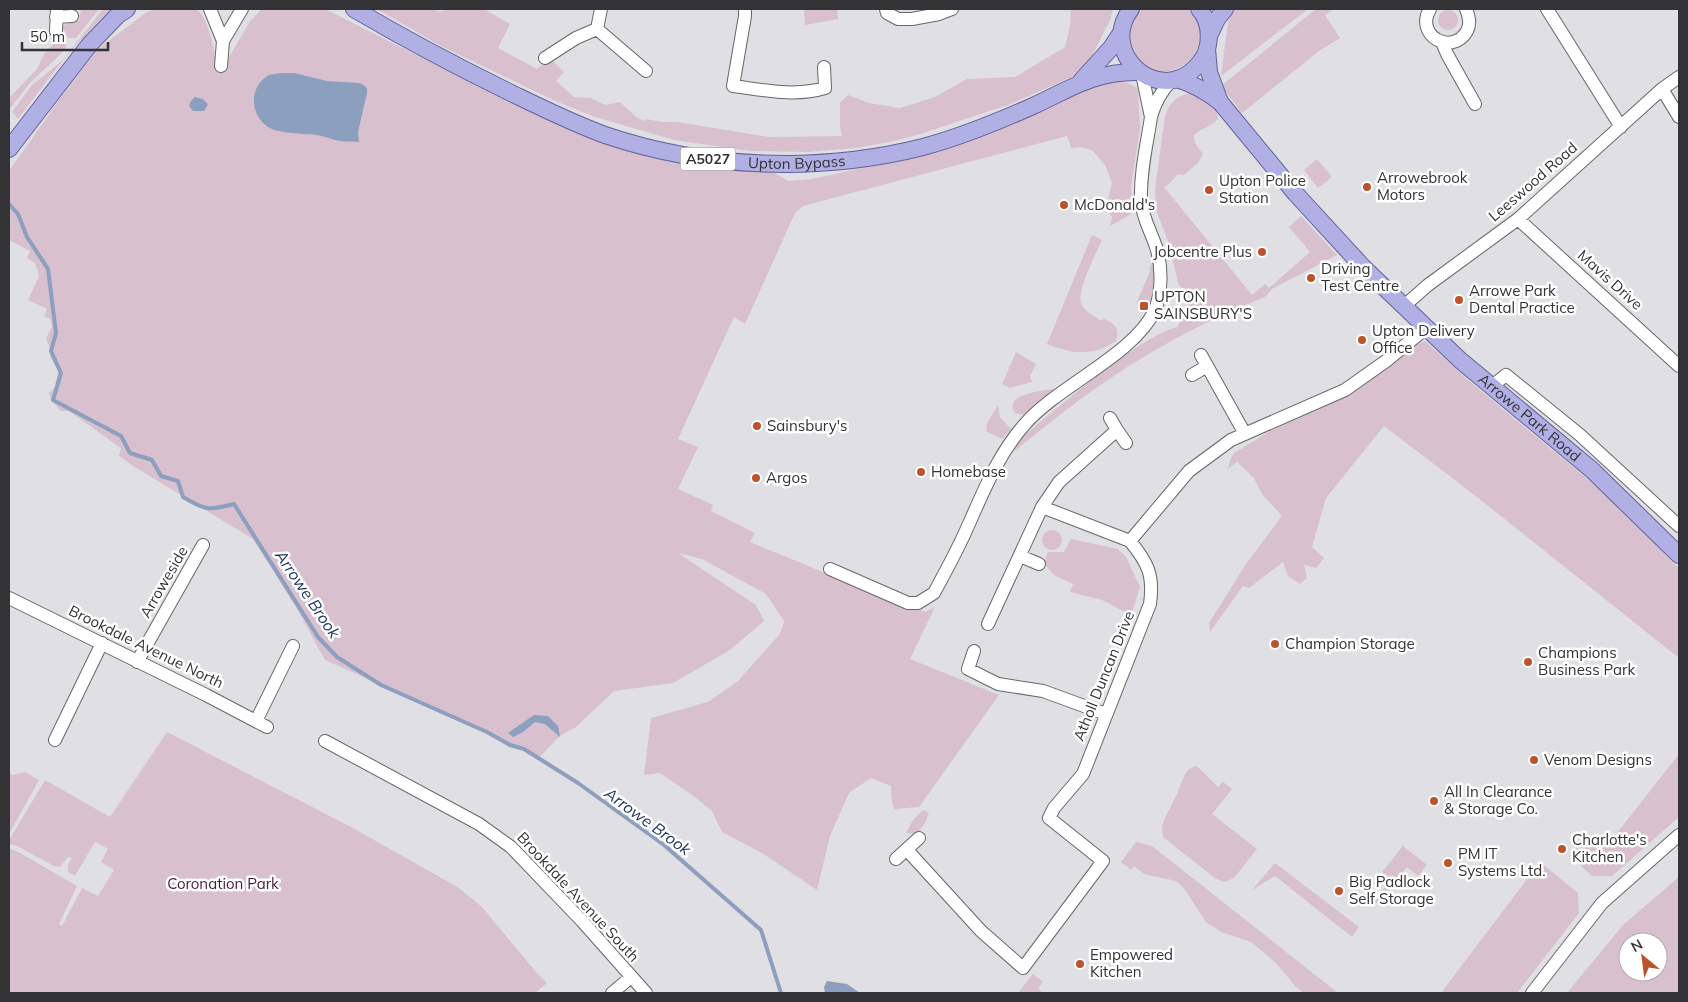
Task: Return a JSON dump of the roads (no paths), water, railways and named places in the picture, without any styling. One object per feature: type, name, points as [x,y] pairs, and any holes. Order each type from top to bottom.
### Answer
[{"type":"main road","points":[[11,142],[90,44],[118,15],[127,9]]},
{"type":"main road","name":"Upton Bypass","points":[[354,9],[452,64],[540,107],[603,134],[637,144],[702,158],[758,163],[817,163],[870,157],[922,147],[988,125],[1033,106],[1080,82],[1108,74],[1123,71],[1140,73],[1157,79],[1175,79]]},
{"type":"main road","name":"Arrowe Park Road","points":[[1199,9],[1207,23],[1209,72],[1220,102]]},
{"type":"main road","points":[[1175,79],[1190,72],[1201,62],[1217,19],[1225,9]]},
{"type":"main road","points":[[1125,18],[1122,44],[1131,64],[1140,73]]},
{"type":"main road","name":"Upton Bypass","points":[[1080,82],[1111,48],[1125,18]]},
{"type":"main road","name":"Arrowe Park Road","points":[[1175,79],[1194,84],[1220,102],[1295,193],[1363,267],[1460,360],[1592,470],[1679,555]]},
{"type":"street","points":[[210,9],[223,41]]},
{"type":"street","points":[[221,66],[223,41],[242,9]]},
{"type":"street","points":[[597,29],[601,9]]},
{"type":"street","points":[[745,9],[733,86],[778,92],[812,92],[825,88],[824,67]]},
{"type":"street","points":[[886,9],[887,13],[898,19],[939,14],[952,9]]},
{"type":"street","points":[[1430,9],[1426,18],[1427,28],[1432,37],[1442,42],[1455,42],[1466,34],[1470,21],[1466,9]]},
{"type":"street","points":[[1547,9],[1621,127]]},
{"type":"street","points":[[56,32],[56,13],[72,16]]},
{"type":"street","points":[[545,58],[576,38],[597,29]]},
{"type":"street","points":[[597,29],[646,71]]},
{"type":"street","points":[[1442,42],[1446,54],[1476,104]]},
{"type":"street","points":[[1140,73],[1150,117]]},
{"type":"street","name":"Leeswood Road","points":[[1404,306],[1428,285],[1518,219],[1662,89],[1679,77]]},
{"type":"street","points":[[830,569],[908,603],[918,603],[934,593],[994,470],[1026,422],[1046,404],[1141,331],[1154,310],[1160,292],[1157,251],[1141,202],[1142,175],[1150,117],[1155,102],[1163,90],[1175,79]]},
{"type":"street","points":[[1662,89],[1679,117]]},
{"type":"street","name":"Mavis Drive","points":[[1518,219],[1679,366]]},
{"type":"street","points":[[1042,508],[1130,541],[1189,471],[1231,440],[1345,390],[1386,361],[1426,328]]},
{"type":"street","points":[[1192,375],[1204,361],[1245,434]]},
{"type":"street","points":[[1492,386],[1506,375],[1580,435],[1679,526]]},
{"type":"street","points":[[1110,418],[1126,443]]},
{"type":"street","points":[[988,624],[1042,508],[1059,482],[1117,430]]},
{"type":"street","name":"Atholl Duncan Drive","points":[[907,850],[981,931],[1022,968],[1103,861],[1049,818],[1054,808],[1083,774],[1150,604],[1152,591],[1150,573],[1143,557],[1130,541]]},
{"type":"street","name":"Arroweside","points":[[137,662],[203,545]]},
{"type":"street","points":[[1020,556],[1039,564]]},
{"type":"street","name":"Brookdale Avenue North","points":[[9,598],[262,724],[293,646]]},
{"type":"street","points":[[54,740],[102,643]]},
{"type":"street","points":[[974,651],[968,669],[998,684],[1043,690],[1106,714]]},
{"type":"street","name":"Brookdale Avenue South","points":[[325,741],[480,824],[511,847],[582,920],[646,993]]},
{"type":"street","points":[[1532,993],[1602,903],[1679,835]]},
{"type":"street","points":[[896,859],[919,838]]},
{"type":"street","points":[[612,993],[631,977]]},
{"type":"water","points":[[294,73],[327,81],[358,83],[367,88],[358,132],[359,142],[340,141],[317,135],[277,131],[262,122],[255,108],[254,101],[257,86],[269,75]]},
{"type":"water","points":[[195,97],[203,99],[208,104],[204,111],[193,111],[189,106]]},
{"type":"water","points":[[534,715],[548,716],[558,726],[560,737],[545,724],[535,722],[523,732],[513,737],[508,733]]},
{"type":"water","points":[[827,981],[847,984],[860,993],[825,993],[824,987]]},
{"type":"waterway","name":"Arrowe Brook","points":[[9,204],[18,214],[27,237],[48,269],[56,333],[51,351],[61,373],[53,400],[121,436],[130,453],[152,460],[161,476],[178,481],[183,497],[207,508],[218,508],[234,504],[318,637],[337,657],[381,685],[487,732],[510,745],[524,749],[578,783],[664,845],[761,930],[781,993]]},
{"type":"place","name":"Arrowebrook Motors","points":[[1367,187]]},
{"type":"place","name":"Upton Police Station","points":[[1209,190]]},
{"type":"place","name":"McDonald's","points":[[1064,205]]},
{"type":"place","name":"Jobcentre Plus","points":[[1262,252]]},
{"type":"place","name":"Driving Test Centre","points":[[1311,278]]},
{"type":"place","name":"Arrowe Park Dental Practice","points":[[1459,300]]},
{"type":"place","name":"UPTON SAINSBURY'S","points":[[1144,306]]},
{"type":"place","name":"Upton Delivery Office","points":[[1362,340]]},
{"type":"place","name":"Sainsbury's","points":[[757,426]]},
{"type":"place","name":"Homebase","points":[[921,472]]},
{"type":"place","name":"Argos","points":[[756,478]]},
{"type":"place","name":"Champion Storage","points":[[1275,644]]},
{"type":"place","name":"Champions Business Park","points":[[1528,662]]},
{"type":"place","name":"Venom Designs","points":[[1534,760]]},
{"type":"place","name":"All In Clearance & Storage Co.","points":[[1434,801]]},
{"type":"place","name":"Charlotte's Kitchen","points":[[1562,849]]},
{"type":"place","name":"PM IT Systems Ltd.","points":[[1448,863]]},
{"type":"place","name":"Big Padlock Self Storage","points":[[1339,891]]},
{"type":"place","name":"Empowered Kitchen","points":[[1080,964]]},
{"type":"park label","name":"Coronation Park","points":[[223,884]]}]
